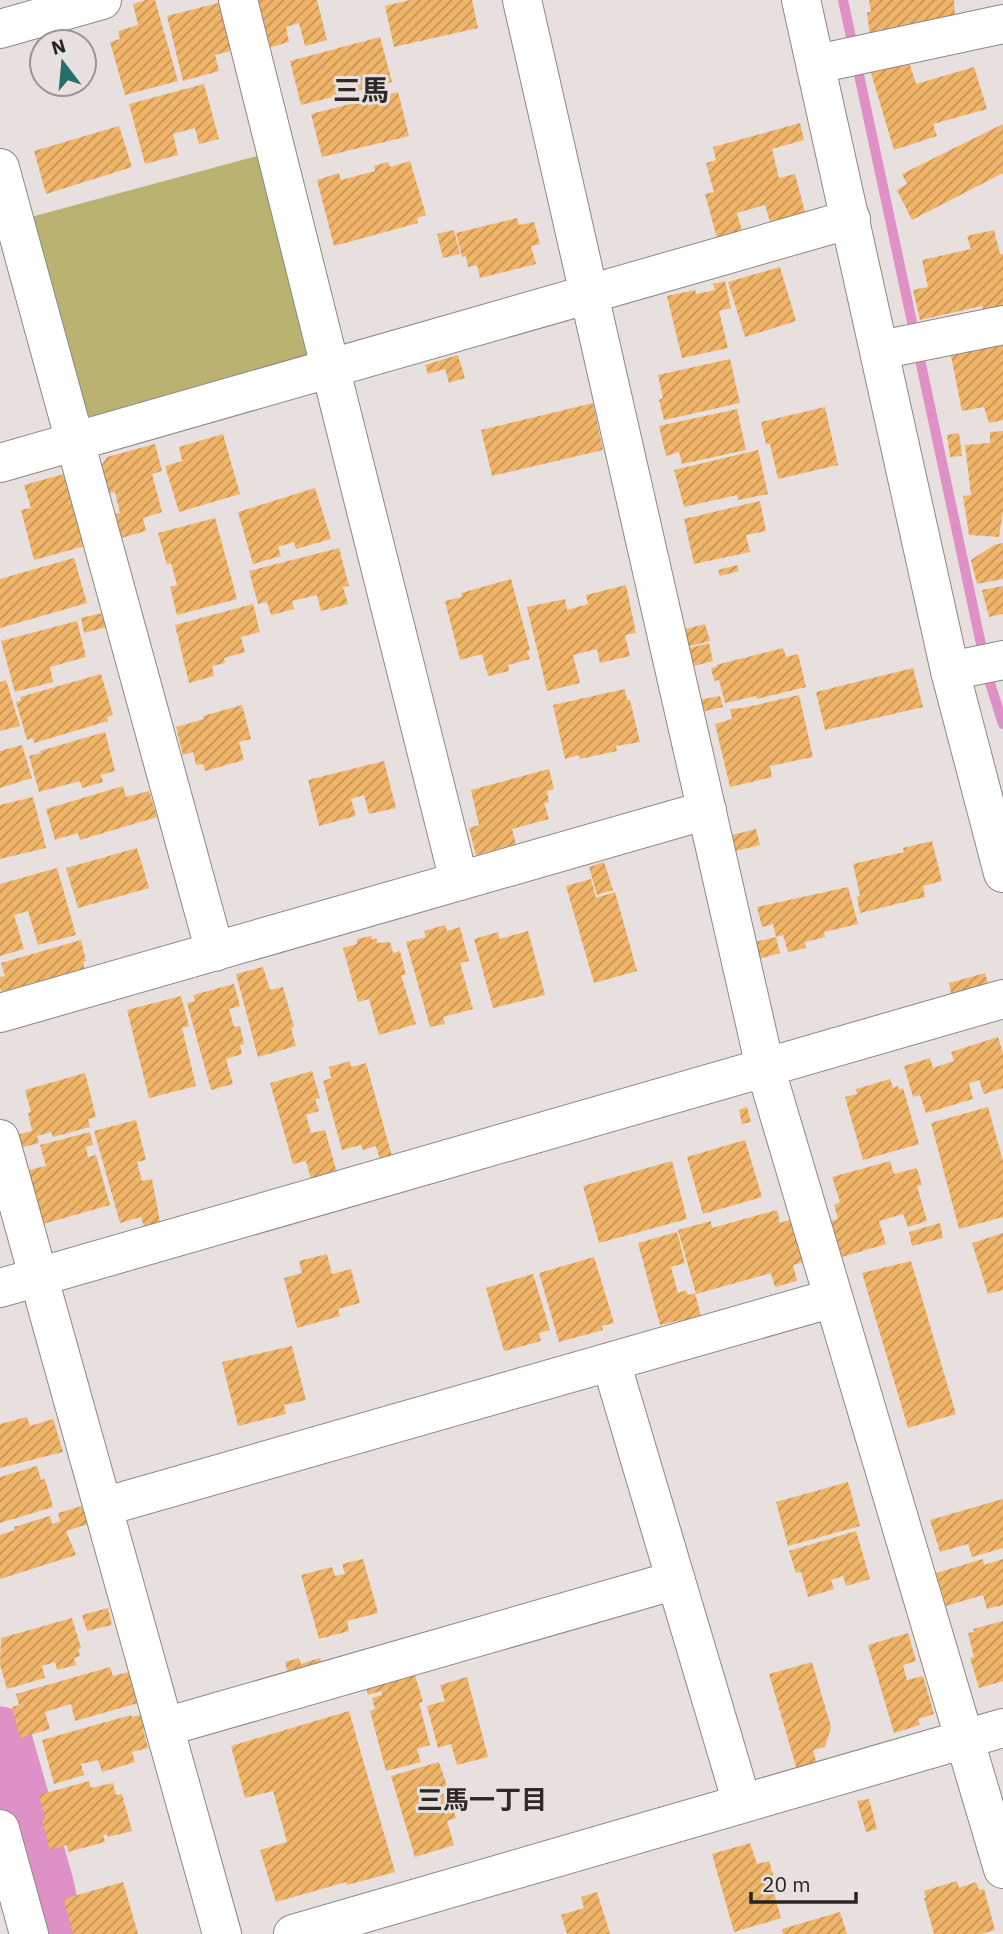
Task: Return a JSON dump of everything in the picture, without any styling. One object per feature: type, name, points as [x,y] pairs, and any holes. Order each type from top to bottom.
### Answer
[{"type":"street","points":[[0,29],[102,0]]},
{"type":"street","points":[[238,0],[459,881]]},
{"type":"street","points":[[522,0],[765,1068],[1003,1869]]},
{"type":"street","points":[[801,0],[842,58],[851,219],[904,345],[982,664],[1003,873]]},
{"type":"street","points":[[842,58],[1003,24]]},
{"type":"street","points":[[0,168],[215,952]]},
{"type":"street","points":[[0,463],[851,219]]},
{"type":"street","points":[[904,345],[1003,325]]},
{"type":"street","points":[[0,1013],[707,810]]},
{"type":"street","points":[[0,1288],[1003,999]]},
{"type":"street","points":[[0,1139],[222,1934]]},
{"type":"street","points":[[103,1507],[833,1298]]},
{"type":"street","points":[[611,1362],[742,1803]]},
{"type":"street","points":[[165,1727],[676,1580]]},
{"type":"street","points":[[293,1934],[354,1925],[742,1803],[1003,1728]]},
{"type":"street","points":[[0,1829],[29,1934]]},
{"type":"shaded area","points":[[261,155],[322,364],[107,419],[88,416],[31,217]]},
{"type":"building","points":[[155,0],[178,81],[125,95],[110,42],[120,39],[118,31],[138,25],[133,4]]},
{"type":"building","points":[[317,0],[327,40],[305,46],[299,23],[286,27],[289,42],[268,48],[257,1]]},
{"type":"building","points":[[410,0],[472,0],[478,28],[394,47],[385,6]]},
{"type":"building","points":[[869,0],[954,0],[956,31],[871,45],[867,12],[871,12]]},
{"type":"building","points":[[222,2],[234,50],[215,55],[219,71],[183,81],[167,16]]},
{"type":"building","points":[[380,37],[392,82],[301,105],[290,61]]},
{"type":"building","points":[[909,62],[916,84],[974,67],[987,109],[933,124],[937,136],[894,150],[871,73]]},
{"type":"building","points":[[204,84],[219,139],[199,144],[195,128],[173,134],[178,155],[145,164],[129,104]]},
{"type":"building","points":[[398,92],[409,136],[322,157],[311,114]]},
{"type":"building","points":[[800,123],[804,140],[772,149],[779,178],[795,174],[806,216],[771,225],[765,205],[737,213],[743,234],[718,242],[705,194],[714,192],[706,163],[716,160],[713,147]]},
{"type":"building","points":[[1003,124],[1003,173],[912,220],[897,190],[907,184],[902,174]]},
{"type":"building","points":[[119,126],[132,167],[46,194],[34,151]]},
{"type":"building","points":[[410,161],[426,215],[417,218],[418,223],[334,246],[317,180],[339,173],[341,180],[375,171],[374,166],[388,162],[390,167]]},
{"type":"building","points":[[517,218],[519,225],[534,222],[540,244],[531,246],[536,264],[480,278],[477,265],[468,267],[466,256],[462,257],[456,233]]},
{"type":"building","points":[[454,230],[460,254],[443,258],[437,234]]},
{"type":"building","points":[[994,230],[1000,254],[1003,254],[1003,317],[985,321],[982,306],[920,320],[913,290],[928,287],[922,260],[971,249],[967,236]]},
{"type":"building","points":[[780,267],[796,321],[745,337],[728,282]]},
{"type":"building","points":[[725,281],[731,308],[719,311],[728,348],[682,358],[667,296],[695,290],[696,294],[715,290],[713,284]]},
{"type":"building","points":[[1003,342],[1003,420],[989,423],[984,407],[962,411],[950,351]]},
{"type":"building","points":[[458,355],[465,378],[449,383],[445,369],[428,374],[425,365]]},
{"type":"building","points":[[730,359],[740,403],[664,420],[659,400],[663,398],[658,375]]},
{"type":"building","points":[[593,403],[603,450],[492,476],[481,430]]},
{"type":"building","points":[[825,407],[838,465],[778,479],[770,444],[766,444],[761,422]]},
{"type":"building","points":[[737,409],[746,450],[682,464],[679,452],[666,456],[659,426]]},
{"type":"building","points":[[1003,431],[1003,511],[999,537],[969,535],[963,496],[971,495],[965,445],[990,443],[990,432]]},
{"type":"building","points":[[959,433],[962,456],[950,457],[947,435]]},
{"type":"building","points":[[223,434],[240,494],[179,512],[165,466],[182,461],[179,447]]},
{"type":"building","points":[[155,444],[162,471],[152,474],[162,512],[143,518],[146,531],[118,539],[111,515],[120,513],[115,492],[105,494],[99,469],[107,457]]},
{"type":"building","points":[[758,450],[768,494],[738,500],[737,495],[684,507],[674,470]]},
{"type":"building","points":[[64,474],[85,546],[34,560],[21,510],[31,508],[24,485]]},
{"type":"building","points":[[315,488],[331,539],[296,549],[294,542],[278,547],[281,556],[253,564],[238,512]]},
{"type":"building","points":[[760,501],[766,531],[746,535],[750,552],[694,564],[684,519]]},
{"type":"building","points":[[215,518],[237,599],[177,615],[170,587],[177,585],[171,563],[167,565],[158,533]]},
{"type":"building","points":[[1003,543],[1003,579],[977,584],[971,560],[994,545]]},
{"type":"building","points":[[339,548],[349,586],[343,587],[348,604],[321,611],[317,595],[292,601],[294,609],[271,615],[267,602],[258,604],[249,571]]},
{"type":"building","points":[[74,558],[87,603],[0,628],[0,579]]},
{"type":"building","points":[[737,565],[739,571],[720,576],[718,570]]},
{"type":"building","points":[[511,579],[530,659],[508,665],[509,671],[488,676],[482,654],[460,660],[445,601],[462,597],[461,593]]},
{"type":"building","points":[[626,585],[636,633],[625,635],[630,656],[600,663],[597,649],[573,655],[580,683],[547,691],[527,607],[565,599],[567,610],[588,604],[586,595]]},
{"type":"building","points":[[1003,586],[1003,614],[989,617],[982,590]]},
{"type":"building","points":[[253,604],[260,632],[241,637],[245,652],[224,658],[225,663],[212,666],[214,676],[189,683],[175,625]]},
{"type":"building","points":[[107,612],[111,626],[84,633],[81,618]]},
{"type":"building","points":[[77,621],[86,657],[50,667],[53,682],[15,692],[1,641]]},
{"type":"building","points":[[705,624],[710,641],[687,647],[682,630]]},
{"type":"building","points":[[709,643],[713,661],[690,667],[686,649]]},
{"type":"building","points":[[783,648],[786,657],[798,654],[806,687],[757,699],[756,696],[725,703],[719,680],[714,681],[711,668]]},
{"type":"building","points":[[913,668],[923,707],[825,730],[816,692]]},
{"type":"building","points":[[101,674],[113,715],[107,717],[108,721],[34,743],[33,738],[27,740],[16,702],[21,701],[20,697]]},
{"type":"building","points":[[6,680],[20,726],[0,731],[0,682]]},
{"type":"building","points":[[625,689],[640,742],[616,746],[617,751],[580,759],[579,755],[565,759],[553,705]]},
{"type":"building","points":[[799,695],[813,757],[770,766],[772,777],[730,787],[715,724],[732,719],[730,709]]},
{"type":"building","points":[[720,696],[723,707],[701,712],[698,700]]},
{"type":"building","points":[[242,705],[251,739],[239,742],[244,760],[205,771],[203,764],[196,765],[193,752],[183,755],[176,727]]},
{"type":"building","points":[[105,732],[115,771],[101,775],[103,782],[82,788],[80,781],[39,792],[29,756]]},
{"type":"building","points":[[22,745],[32,778],[0,788],[0,751]]},
{"type":"building","points":[[384,761],[396,808],[369,814],[364,795],[351,799],[356,816],[319,826],[308,780]]},
{"type":"building","points":[[549,769],[554,789],[547,791],[549,802],[544,803],[549,819],[512,829],[516,844],[476,855],[469,828],[479,825],[471,790]]},
{"type":"building","points":[[123,786],[126,797],[149,791],[157,817],[80,840],[78,833],[55,840],[46,809]]},
{"type":"building","points":[[33,797],[46,848],[0,859],[0,805]]},
{"type":"building","points":[[756,829],[760,845],[736,851],[732,835]]},
{"type":"building","points":[[932,841],[942,881],[923,886],[925,897],[860,913],[857,897],[860,896],[853,864],[904,852],[903,848]]},
{"type":"building","points":[[137,848],[149,888],[78,908],[66,868]]},
{"type":"building","points":[[604,862],[613,890],[597,895],[589,867]]},
{"type":"building","points":[[57,868],[76,935],[38,945],[28,911],[14,915],[24,949],[0,956],[0,884]]},
{"type":"building","points":[[591,879],[596,898],[615,892],[637,971],[594,983],[566,886]]},
{"type":"building","points":[[848,887],[858,924],[824,932],[825,937],[805,942],[806,948],[788,952],[783,935],[776,937],[773,924],[762,927],[757,907]]},
{"type":"building","points":[[445,925],[447,931],[460,927],[469,961],[460,963],[473,1009],[443,1017],[445,1024],[430,1027],[406,942],[426,937],[424,931]]},
{"type":"building","points":[[528,931],[545,995],[493,1008],[474,939],[498,932],[499,939]]},
{"type":"building","points":[[371,936],[372,940],[377,938],[377,943],[390,942],[393,953],[400,951],[406,975],[401,975],[416,1024],[379,1035],[369,999],[358,1002],[343,948],[357,944],[357,939]]},
{"type":"building","points":[[776,937],[780,953],[758,959],[754,942]]},
{"type":"building","points":[[81,940],[86,961],[83,962],[85,971],[4,1001],[0,977],[5,976],[1,963]]},
{"type":"building","points":[[263,967],[270,990],[283,987],[294,1027],[291,1028],[296,1046],[258,1057],[236,974]]},
{"type":"building","points":[[985,973],[989,988],[952,998],[949,983]]},
{"type":"building","points":[[234,984],[240,1006],[229,1009],[234,1027],[240,1026],[244,1044],[240,1045],[242,1054],[226,1059],[233,1084],[211,1090],[187,1003],[195,1001],[193,995]]},
{"type":"building","points":[[181,996],[189,1026],[182,1028],[196,1086],[149,1098],[127,1010]]},
{"type":"building","points":[[998,1037],[1003,1054],[1003,1088],[984,1094],[979,1080],[969,1083],[973,1099],[926,1113],[920,1095],[913,1097],[904,1066],[930,1058],[933,1068],[954,1061],[951,1052]]},
{"type":"building","points":[[350,1061],[351,1067],[366,1063],[393,1160],[381,1163],[376,1146],[363,1150],[361,1145],[342,1150],[323,1081],[331,1078],[329,1067]]},
{"type":"building","points":[[312,1071],[320,1098],[315,1099],[319,1111],[306,1115],[311,1133],[325,1130],[337,1173],[311,1179],[306,1161],[293,1164],[270,1083]]},
{"type":"building","points":[[85,1073],[96,1117],[88,1119],[90,1127],[53,1137],[51,1132],[37,1136],[39,1143],[20,1148],[17,1135],[32,1131],[28,1113],[31,1112],[25,1090]]},
{"type":"building","points":[[890,1079],[893,1088],[903,1088],[919,1144],[863,1160],[845,1097],[857,1094],[856,1089]]},
{"type":"building","points":[[747,1107],[751,1122],[742,1124],[739,1110]]},
{"type":"building","points":[[988,1107],[1003,1161],[1003,1217],[959,1229],[931,1123]]},
{"type":"building","points":[[136,1120],[146,1160],[137,1162],[142,1181],[152,1179],[160,1222],[144,1226],[141,1217],[120,1223],[94,1131]]},
{"type":"building","points":[[90,1132],[93,1145],[86,1147],[88,1157],[96,1155],[110,1205],[43,1224],[28,1170],[46,1166],[40,1145]]},
{"type":"building","points":[[745,1140],[762,1197],[703,1214],[687,1157]]},
{"type":"building","points":[[672,1161],[687,1219],[599,1243],[583,1186]]},
{"type":"building","points":[[890,1161],[894,1174],[917,1168],[922,1185],[917,1186],[927,1221],[908,1227],[903,1214],[879,1221],[886,1244],[842,1257],[831,1221],[838,1219],[834,1205],[840,1202],[832,1177]]},
{"type":"building","points":[[777,1210],[780,1223],[792,1219],[804,1262],[793,1265],[797,1281],[775,1287],[771,1273],[696,1294],[678,1230],[711,1221],[712,1228]]},
{"type":"building","points":[[940,1223],[943,1238],[912,1246],[909,1232]]},
{"type":"building","points":[[677,1232],[685,1263],[671,1267],[678,1293],[686,1290],[688,1295],[695,1293],[702,1320],[679,1327],[677,1321],[660,1325],[638,1243]]},
{"type":"building","points":[[1003,1233],[1003,1290],[988,1294],[972,1243]]},
{"type":"building","points":[[327,1254],[332,1274],[351,1269],[360,1303],[338,1309],[340,1316],[297,1328],[284,1278],[302,1273],[299,1261]]},
{"type":"building","points":[[594,1257],[614,1323],[602,1326],[603,1330],[559,1342],[539,1273]]},
{"type":"building","points":[[911,1261],[956,1414],[908,1428],[862,1273]]},
{"type":"building","points":[[533,1274],[550,1330],[539,1333],[541,1341],[504,1351],[486,1288]]},
{"type":"building","points":[[292,1346],[306,1400],[284,1405],[286,1414],[238,1426],[222,1362]]},
{"type":"building","points":[[27,1417],[30,1426],[53,1419],[63,1452],[0,1468],[0,1424]]},
{"type":"building","points":[[37,1466],[41,1480],[45,1479],[53,1507],[0,1523],[0,1477]]},
{"type":"building","points":[[848,1482],[860,1526],[788,1546],[776,1502]]},
{"type":"building","points":[[1003,1499],[1003,1548],[972,1557],[968,1544],[940,1552],[930,1520]]},
{"type":"building","points":[[82,1506],[88,1524],[66,1531],[76,1555],[0,1579],[0,1535],[15,1530],[14,1527],[50,1516],[52,1524],[60,1521],[58,1513]]},
{"type":"building","points":[[856,1531],[870,1579],[846,1586],[843,1576],[831,1580],[834,1589],[808,1597],[801,1572],[796,1573],[789,1551]]},
{"type":"building","points":[[363,1559],[378,1613],[347,1621],[349,1631],[319,1639],[301,1575],[332,1567],[335,1576],[345,1574],[342,1564]]},
{"type":"building","points":[[983,1559],[984,1565],[1003,1559],[1003,1605],[987,1609],[983,1595],[946,1606],[936,1573]]},
{"type":"building","points":[[108,1608],[112,1625],[87,1631],[82,1615]]},
{"type":"building","points":[[72,1618],[81,1648],[78,1649],[80,1656],[74,1658],[76,1665],[57,1670],[55,1662],[42,1666],[45,1678],[7,1689],[0,1665],[1,1638]]},
{"type":"building","points":[[1003,1621],[1003,1681],[979,1688],[970,1658],[974,1657],[968,1633],[974,1632],[973,1629]]},
{"type":"building","points":[[908,1633],[916,1661],[903,1665],[907,1680],[923,1676],[934,1714],[918,1719],[920,1725],[894,1733],[868,1645]]},
{"type":"building","points":[[299,1658],[301,1664],[320,1658],[324,1670],[290,1680],[285,1662]]},
{"type":"building","points":[[812,1662],[831,1727],[825,1747],[813,1750],[817,1765],[797,1770],[769,1674]]},
{"type":"building","points":[[110,1667],[113,1676],[129,1672],[138,1703],[75,1721],[71,1704],[45,1712],[50,1729],[20,1738],[12,1707],[19,1705],[16,1694]]},
{"type":"building","points":[[415,1675],[423,1702],[419,1703],[430,1745],[417,1749],[421,1762],[386,1771],[370,1711],[375,1709],[372,1698],[382,1695],[381,1691],[368,1695],[366,1688]]},
{"type":"building","points":[[467,1677],[488,1757],[457,1765],[451,1744],[438,1748],[427,1706],[445,1701],[440,1685]]},
{"type":"building","points":[[349,1711],[395,1872],[347,1885],[346,1882],[276,1902],[260,1850],[287,1842],[273,1791],[245,1798],[231,1746]]},
{"type":"building","points":[[143,1714],[147,1728],[143,1729],[148,1748],[132,1752],[135,1762],[102,1772],[98,1760],[81,1764],[84,1775],[54,1784],[42,1740]]},
{"type":"building","points":[[439,1762],[447,1786],[437,1789],[438,1795],[448,1792],[456,1818],[447,1821],[454,1845],[415,1857],[391,1776]]},
{"type":"building","points":[[89,1781],[91,1788],[113,1783],[116,1795],[122,1794],[132,1831],[108,1837],[107,1834],[103,1835],[105,1842],[68,1852],[67,1845],[50,1850],[39,1795]]},
{"type":"building","points":[[869,1799],[877,1829],[866,1832],[857,1801]]},
{"type":"building","points":[[750,1843],[757,1864],[769,1861],[774,1878],[770,1879],[781,1918],[734,1932],[712,1854]]},
{"type":"building","points":[[957,1881],[959,1888],[976,1882],[979,1890],[984,1889],[995,1930],[981,1934],[934,1934],[924,1891]]},
{"type":"building","points":[[123,1882],[138,1934],[73,1934],[64,1899]]},
{"type":"building","points":[[597,1892],[610,1934],[567,1934],[561,1915],[584,1908],[581,1897]]},
{"type":"building","points":[[840,1912],[847,1934],[783,1934],[782,1929]]},
{"type":"waterway","points":[[843,0],[988,677],[1003,724]]},
{"type":"waterway","points":[[0,1738],[42,1884],[53,1934]]},
{"type":"district","name":"三馬","points":[[361,90]]},
{"type":"district","name":"三馬一丁目","points":[[482,1800]]}]
